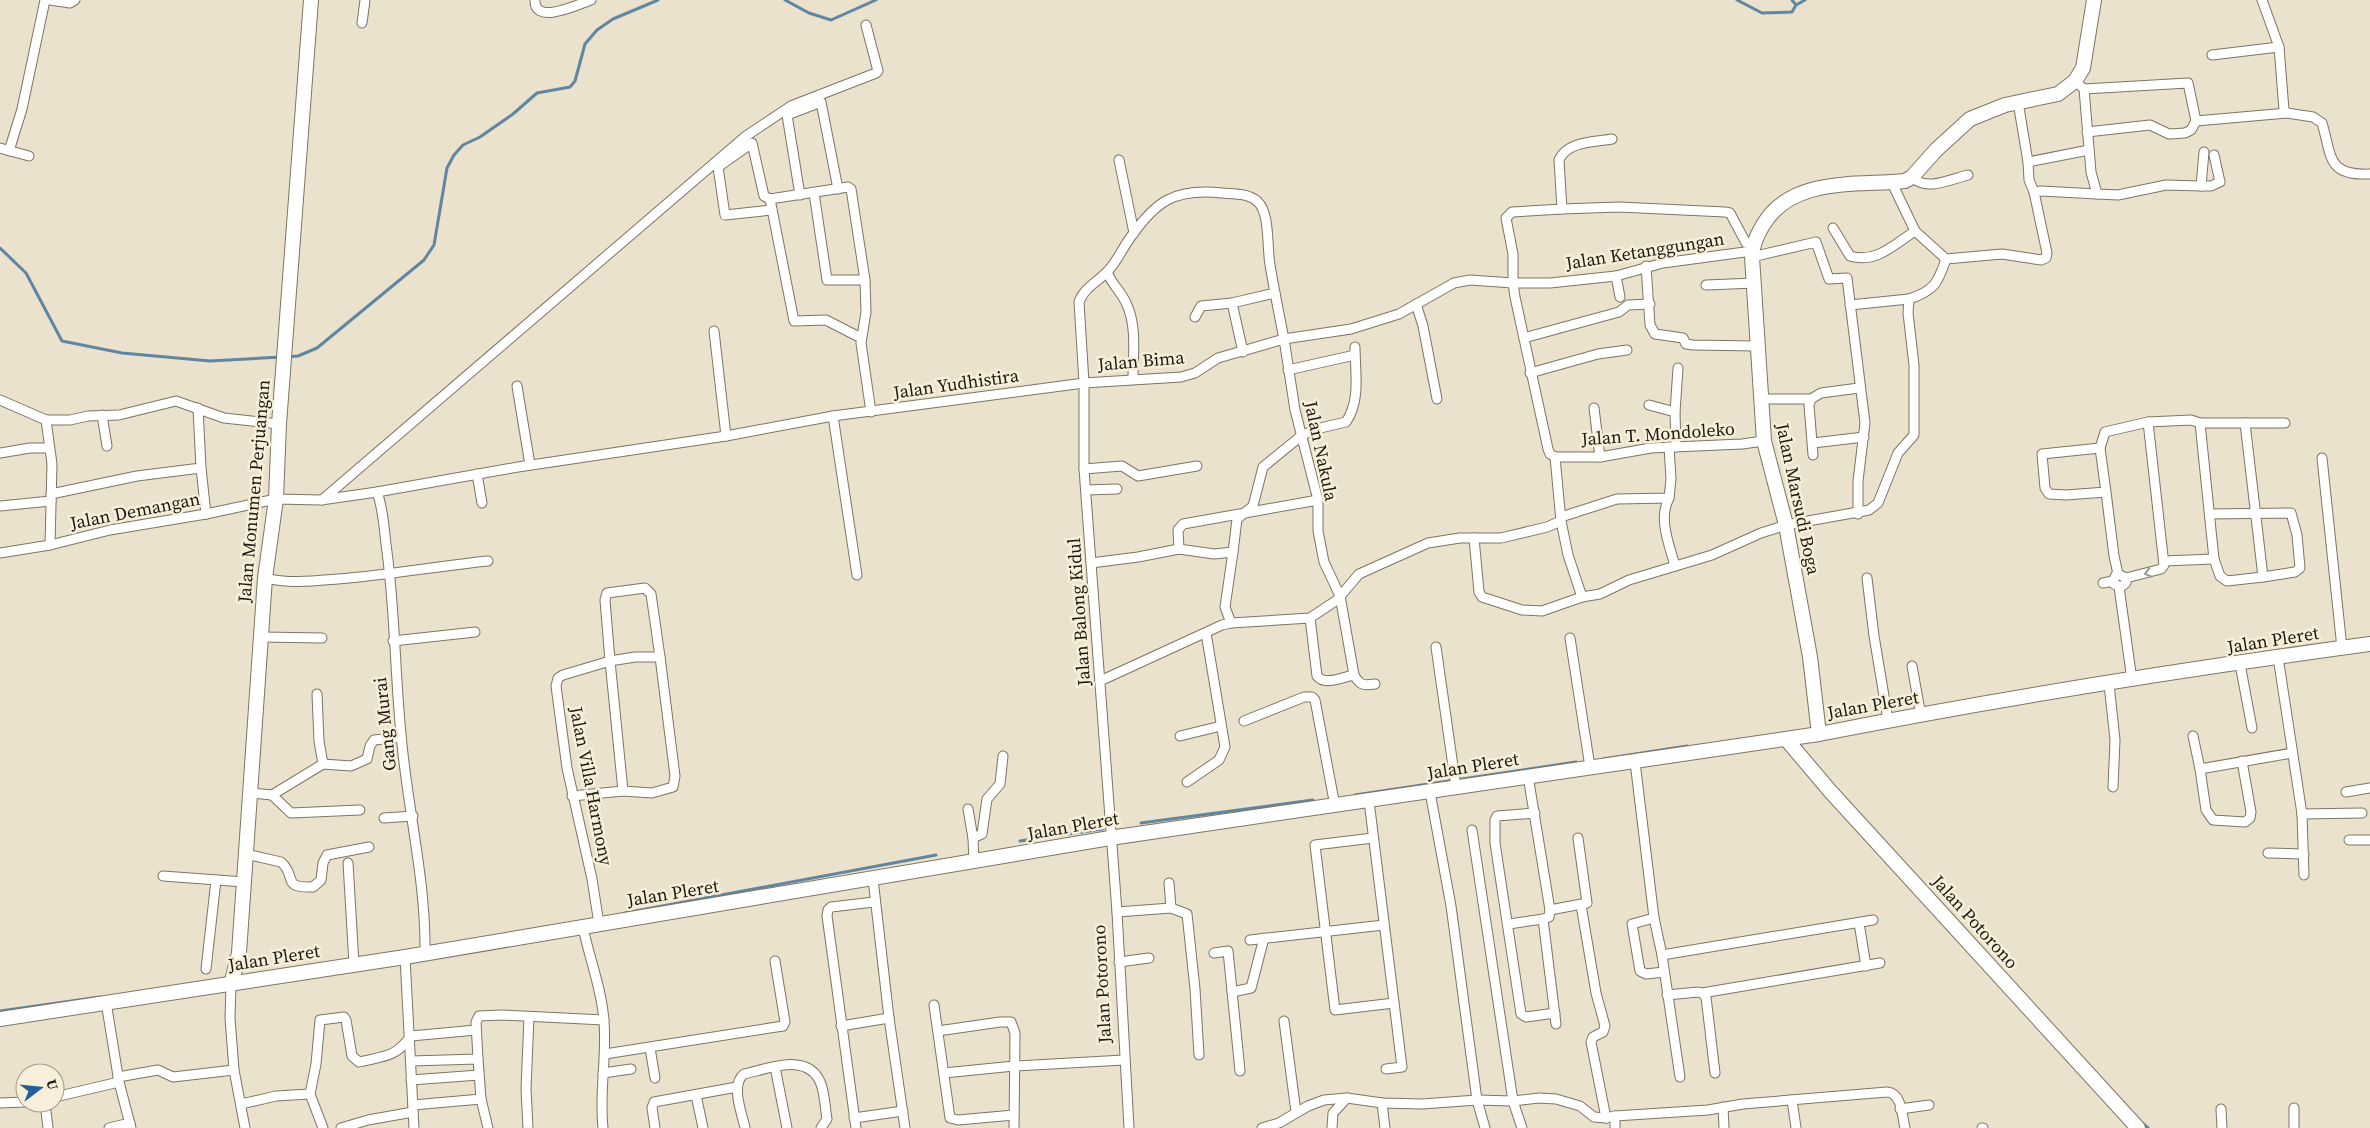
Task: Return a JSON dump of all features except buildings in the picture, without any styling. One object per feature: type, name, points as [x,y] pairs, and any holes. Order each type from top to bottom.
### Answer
[{"type":"street","points":[[29,156],[4,150],[22,109],[45,0]]},
{"type":"street","points":[[50,0],[70,3],[75,0]]},
{"type":"street","name":"Jalan Monumen Perjuangan","points":[[231,985],[239,953],[260,638],[265,578],[276,499],[279,424],[312,0]]},
{"type":"street","points":[[362,23],[365,0]]},
{"type":"street","points":[[535,0],[535,5],[539,10],[547,13],[591,0]]},
{"type":"street","points":[[2096,0],[2079,85],[2088,132],[2091,172],[2097,194]]},
{"type":"street","points":[[2262,0],[2279,47],[2283,102],[2287,113]]},
{"type":"street","points":[[317,503],[746,136],[791,106],[876,73],[878,71],[866,25]]},
{"type":"street","points":[[2212,55],[2279,47]]},
{"type":"street","points":[[1582,597],[1568,555],[1561,519],[1555,457],[1550,454],[1548,449],[1530,373],[1513,283],[1513,254],[1507,216],[1512,212],[1619,207],[1725,212],[1730,213],[1746,243],[1753,249],[1769,215],[1781,206],[1814,189],[1852,182],[1906,181],[1912,177],[1936,150],[1970,120],[2018,102],[2058,94],[2079,85],[2188,83],[2196,121],[2191,130],[2174,135],[2150,124],[2088,132]]},
{"type":"street","points":[[800,195],[787,115],[821,102],[838,189]]},
{"type":"street","points":[[1892,182],[1915,231],[1946,259],[2002,254],[2041,260],[2046,258],[2047,253],[2033,197],[2034,192],[2029,180],[2028,162],[2018,102]]},
{"type":"street","points":[[2196,121],[2287,113],[2313,117],[2322,123],[2328,148],[2335,164],[2341,171],[2370,174]]},
{"type":"street","points":[[1562,209],[1559,160],[1561,154],[1577,145],[1612,139]]},
{"type":"street","points":[[772,210],[725,215],[718,167],[751,142],[764,196],[770,199],[848,187],[850,189],[865,280],[866,312],[861,338],[871,412]]},
{"type":"street","points":[[2028,162],[2089,150]]},
{"type":"street","points":[[2201,186],[2204,152]]},
{"type":"street","points":[[2034,192],[2118,195],[2166,185],[2211,186],[2220,182],[2214,155]]},
{"type":"street","points":[[1119,160],[1134,233]]},
{"type":"street","points":[[1912,177],[1917,182],[1925,184],[1968,175]]},
{"type":"street","name":"Jalan Nakula","points":[[1134,233],[1162,202],[1178,195],[1204,191],[1251,197],[1259,203],[1263,211],[1288,370],[1301,436],[1318,500],[1318,532],[1324,562],[1340,596],[1354,674]]},
{"type":"street","points":[[814,193],[827,280],[865,280]]},
{"type":"street","points":[[770,199],[794,321],[826,320],[861,338]]},
{"type":"street","points":[[1832,228],[1850,256],[1859,259],[1884,253],[1915,231]]},
{"type":"street","name":"Jalan Balong Kidul","points":[[1110,838],[1084,469],[1084,383],[1079,302],[1089,287],[1107,272],[1134,233]]},
{"type":"street","name":"Jalan Ketanggungan","points":[[1416,304],[1454,283],[1470,280],[1513,283],[1550,282],[1616,276],[1646,266],[1753,249],[1816,242],[1829,279],[1847,277],[1850,305]]},
{"type":"street","name":"Jalan Marsudi Boga","points":[[1753,249],[1756,346],[1764,441],[1786,525],[1810,657],[1819,734]]},
{"type":"street","points":[[1858,514],[1859,462],[1865,424],[1850,305],[1909,299],[1933,287],[1939,279],[1946,259]]},
{"type":"street","points":[[1646,266],[1650,325],[1657,336],[1678,336],[1683,338],[1686,344],[1693,345],[1756,346]]},
{"type":"street","points":[[1107,272],[1112,284],[1121,292],[1132,318],[1132,379]]},
{"type":"street","points":[[1616,276],[1620,297]]},
{"type":"street","points":[[1706,285],[1754,283]]},
{"type":"street","points":[[1195,317],[1201,306],[1232,303],[1275,293]]},
{"type":"street","points":[[1474,538],[1479,592],[1482,597],[1522,610],[1542,612],[1582,597],[1600,594],[1629,580],[1712,554],[1761,533],[1786,525],[1858,514],[1869,510],[1878,503],[1895,458],[1914,435],[1914,374],[1908,314],[1909,299]]},
{"type":"street","points":[[1232,303],[1243,352]]},
{"type":"street","points":[[1416,304],[1423,326],[1437,399]]},
{"type":"street","name":"Jalan Bima","points":[[1084,383],[1182,377],[1195,373],[1218,358],[1284,339],[1351,329],[1399,314],[1416,304]]},
{"type":"street","points":[[1524,338],[1620,312],[1628,305],[1650,304]]},
{"type":"street","points":[[714,331],[726,436]]},
{"type":"street","points":[[1530,373],[1598,354],[1627,350]]},
{"type":"street","points":[[1231,623],[1225,607],[1235,525],[1242,513],[1253,506],[1263,467],[1301,436],[1316,429],[1346,422],[1350,416],[1357,386],[1355,351],[1288,370]]},
{"type":"street","points":[[1675,566],[1664,522],[1664,509],[1669,498],[1671,479],[1678,368]]},
{"type":"street","name":"Jalan Yudhistira","points":[[530,465],[726,436],[833,416],[1084,383]]},
{"type":"street","points":[[517,386],[530,465]]},
{"type":"street","points":[[1760,399],[1810,399],[1820,393],[1859,388]]},
{"type":"street","points":[[1810,399],[1813,454]]},
{"type":"street","points":[[0,400],[46,420],[70,420],[102,415],[119,415],[176,401],[224,418],[279,424]]},
{"type":"street","points":[[1649,405],[1675,412]]},
{"type":"street","points":[[198,408],[201,468],[206,514]]},
{"type":"street","points":[[1594,408],[1600,457]]},
{"type":"street","points":[[102,415],[107,446]]},
{"type":"street","points":[[833,416],[858,574]]},
{"type":"street","points":[[46,420],[50,448],[50,545]]},
{"type":"street","points":[[2132,680],[2100,448],[2105,432],[2148,422],[2191,420],[2200,423],[2285,423]]},
{"type":"street","points":[[2104,582],[2161,569],[2164,561],[2148,422]]},
{"type":"street","points":[[2200,423],[2214,558],[2220,576],[2227,581],[2295,572],[2300,568],[2297,535],[2291,513],[2256,515],[2210,514]]},
{"type":"street","points":[[2245,423],[2263,577]]},
{"type":"street","points":[[1813,443],[1864,437]]},
{"type":"street","name":"Jalan T. Mondoleko","points":[[1555,457],[1600,457],[1672,447],[1742,444],[1764,441]]},
{"type":"street","points":[[0,453],[30,448],[50,448]]},
{"type":"street","points":[[2100,448],[2042,454],[2045,488],[2047,493],[2052,495],[2106,492]]},
{"type":"street","points":[[2322,458],[2342,648]]},
{"type":"street","name":"Jalan Demangan","points":[[0,553],[50,545],[110,530],[206,514],[276,499],[317,503],[530,465]]},
{"type":"street","points":[[1084,469],[1122,466],[1138,476],[1197,466]]},
{"type":"street","points":[[0,506],[51,498],[136,476],[201,468]]},
{"type":"street","points":[[477,474],[482,504]]},
{"type":"street","points":[[1086,490],[1118,489]]},
{"type":"street","name":"Gang Murai","points":[[377,492],[381,504],[390,575],[401,737],[425,916],[426,953]]},
{"type":"street","points":[[1100,681],[1222,624],[1310,618],[1340,596],[1359,574],[1428,543],[1448,539],[1501,538],[1547,527],[1561,519],[1617,499],[1669,498]]},
{"type":"street","points":[[1179,549],[1178,530],[1183,524],[1318,500]]},
{"type":"street","points":[[1091,563],[1138,558],[1179,549],[1214,554],[1233,552]]},
{"type":"street","points":[[2164,561],[2214,558]]},
{"type":"street","points":[[265,578],[278,581],[301,582],[390,575],[405,571],[488,561]]},
{"type":"street","points":[[1867,578],[1874,636],[1888,720]]},
{"type":"street","points":[[572,796],[623,791],[652,793],[666,790],[672,787],[675,782],[651,594],[649,590],[642,588],[611,591],[606,597],[610,661],[623,791]]},
{"type":"street","points":[[1310,618],[1320,679],[1327,681],[1354,674],[1359,684],[1364,686],[1375,684]]},
{"type":"street","points":[[393,641],[475,632]]},
{"type":"street","points":[[1187,782],[1219,760],[1224,752],[1206,633]]},
{"type":"street","points":[[260,638],[322,638]]},
{"type":"street","points":[[1570,638],[1590,767]]},
{"type":"street","name":"Jalan Pleret","points":[[0,1019],[231,985],[974,863],[1110,838],[1819,734],[1888,720],[2132,680],[2370,644]]},
{"type":"street","points":[[1436,647],[1456,788]]},
{"type":"street","name":"Jalan Villa Harmony","points":[[599,924],[592,879],[572,796],[561,732],[556,686],[558,678],[563,675],[610,661],[660,656]]},
{"type":"street","points":[[2278,657],[2302,814],[2304,875]]},
{"type":"street","points":[[2240,664],[2252,728]]},
{"type":"street","points":[[1912,666],[1921,716]]},
{"type":"street","points":[[2109,684],[2115,740],[2113,787]]},
{"type":"street","points":[[317,694],[319,741],[323,764]]},
{"type":"street","points":[[1244,721],[1304,697],[1312,697],[1316,700],[1335,806]]},
{"type":"street","points":[[1180,736],[1221,726]]},
{"type":"street","points":[[2192,736],[2200,769],[2206,810],[2213,820],[2245,822],[2250,818],[2251,812],[2242,761]]},
{"type":"street","points":[[251,793],[272,795],[323,764],[351,766],[367,759],[370,746],[374,740],[401,737]]},
{"type":"street","name":"Jalan Potorono","points":[[1786,739],[1837,799],[2138,1128]]},
{"type":"street","points":[[2200,769],[2292,753]]},
{"type":"street","points":[[973,838],[982,834],[986,799],[1000,784],[1003,756]]},
{"type":"street","points":[[1635,762],[1654,918],[1662,955],[1680,1077]]},
{"type":"street","points":[[1508,924],[1549,917],[1550,910],[1528,776]]},
{"type":"street","points":[[2346,792],[2370,788]]},
{"type":"street","points":[[1430,792],[1451,906],[1477,1100],[1485,1128]]},
{"type":"street","points":[[272,795],[291,813],[360,810]]},
{"type":"street","points":[[1369,801],[1402,1067],[1386,1069]]},
{"type":"street","points":[[968,810],[973,838],[974,863]]},
{"type":"street","points":[[1535,813],[1497,816],[1495,820],[1495,843],[1521,1014],[1526,1017],[1555,1013]]},
{"type":"street","points":[[2302,814],[2362,813]]},
{"type":"street","points":[[384,818],[413,816]]},
{"type":"street","points":[[1472,830],[1513,1101],[1522,1128]]},
{"type":"street","name":"Jalan Potorono","points":[[1110,838],[1117,912],[1128,1128]]},
{"type":"street","points":[[1373,838],[1316,845],[1335,1010],[1394,1003]]},
{"type":"street","points":[[1550,910],[1581,905],[1587,902],[1578,838]]},
{"type":"street","points":[[2349,840],[2370,840]]},
{"type":"street","points":[[246,854],[281,862],[285,865],[292,883],[296,886],[313,887],[321,880],[323,863],[328,855],[370,847]]},
{"type":"street","points":[[2268,853],[2304,854]]},
{"type":"street","points":[[348,863],[354,964]]},
{"type":"street","points":[[163,876],[244,882]]},
{"type":"street","points":[[873,879],[874,902],[905,1128]]},
{"type":"street","points":[[206,969],[216,880]]},
{"type":"street","points":[[1169,883],[1171,908]]},
{"type":"street","points":[[856,1128],[827,924],[828,910],[831,907],[874,902]]},
{"type":"street","points":[[1581,905],[1596,993],[1605,1026],[1603,1032],[1593,1037],[1591,1042],[1614,1128]]},
{"type":"street","points":[[1117,912],[1171,908],[1187,914],[1195,989],[1199,1055]]},
{"type":"street","points":[[1654,918],[1632,924],[1640,971],[1646,974],[1664,972]]},
{"type":"street","points":[[1543,919],[1556,1024]]},
{"type":"street","points":[[1662,955],[1872,920]]},
{"type":"street","points":[[1859,923],[1866,966]]},
{"type":"street","points":[[1250,940],[1384,925]]},
{"type":"street","points":[[583,927],[604,1020],[605,1054],[600,1105],[603,1128]]},
{"type":"street","points":[[1232,992],[1251,988],[1264,938]]},
{"type":"street","points":[[1214,952],[1228,951],[1240,1071]]},
{"type":"street","points":[[405,956],[414,1128]]},
{"type":"street","points":[[1120,962],[1149,958]]},
{"type":"street","points":[[605,1054],[783,1026],[785,1022],[776,961]]},
{"type":"street","points":[[1667,995],[1702,993],[1880,963]]},
{"type":"street","points":[[231,985],[230,1018],[234,1070],[245,1128]]},
{"type":"street","points":[[1702,993],[1706,997],[1715,1073]]},
{"type":"street","points":[[106,1002],[118,1080],[130,1126],[109,1128]]},
{"type":"street","points":[[934,1005],[950,1118],[959,1124],[1014,1114]]},
{"type":"street","points":[[488,1128],[481,1099],[476,1019],[483,1015],[604,1020]]},
{"type":"street","points":[[528,1128],[526,1090],[529,1017]]},
{"type":"street","points":[[323,1128],[310,1094],[316,1064],[320,1020],[344,1018],[346,1020],[352,1056],[360,1062],[394,1054],[401,1050],[410,1036]]},
{"type":"street","points":[[841,1026],[889,1018]]},
{"type":"street","points":[[1284,1021],[1296,1112]]},
{"type":"street","points":[[938,1031],[1011,1022],[1015,1033],[1014,1128]]},
{"type":"street","points":[[410,1036],[476,1030]]},
{"type":"street","points":[[650,1048],[655,1078]]},
{"type":"street","points":[[411,1061],[478,1059]]},
{"type":"street","points":[[944,1073],[1014,1066],[1124,1060]]},
{"type":"street","points":[[744,1128],[737,1087],[738,1081],[744,1074],[791,1064],[804,1066],[818,1079],[822,1086],[827,1120],[821,1128]]},
{"type":"street","points":[[775,1068],[787,1128]]},
{"type":"street","points":[[65,1094],[158,1070],[172,1078],[234,1070]]},
{"type":"street","points":[[603,1073],[631,1070]]},
{"type":"street","points":[[411,1080],[479,1076]]},
{"type":"street","points":[[655,1128],[652,1108],[654,1102],[737,1087]]},
{"type":"street","points":[[1262,1128],[1279,1123],[1296,1112],[1324,1100],[1347,1098],[1382,1103],[1556,1099],[1580,1106],[1594,1117],[1611,1117],[1792,1100],[1892,1093],[1899,1100],[1905,1128]]},
{"type":"street","points":[[241,1104],[276,1096],[310,1094]]},
{"type":"street","points":[[696,1095],[703,1128]]},
{"type":"street","points":[[1332,1128],[1334,1113],[1347,1098]]},
{"type":"street","points":[[341,1128],[413,1109],[481,1099]]},
{"type":"street","points":[[1792,1100],[1796,1128]]},
{"type":"street","points":[[0,1103],[15,1102]]},
{"type":"street","points":[[1382,1103],[1385,1128]]},
{"type":"street","points":[[1900,1109],[1929,1105]]},
{"type":"street","points":[[1723,1107],[1724,1128]]},
{"type":"street","points":[[2294,1108],[2294,1128]]},
{"type":"street","points":[[2222,1109],[2222,1128]]},
{"type":"street","points":[[854,1118],[903,1111]]},
{"type":"street","points":[[46,1113],[48,1128]]},
{"type":"waterway","points":[[287,357],[298,356],[317,348],[424,260],[434,245],[447,168],[454,155],[463,145],[480,137],[513,114],[537,93],[570,87],[575,81],[585,44],[597,30],[613,19],[658,0]]},
{"type":"waterway","points":[[785,0],[809,13],[831,20],[876,0]]},
{"type":"waterway","points":[[1737,0],[1762,13],[1792,12],[1796,5],[1805,0]]},
{"type":"waterway","points":[[1792,0],[1796,5]]},
{"type":"waterway","points":[[0,248],[26,273],[62,341],[122,353],[210,361],[281,357]]},
{"type":"waterway","points":[[1603,759],[1687,746]]},
{"type":"waterway","points":[[1355,795],[1576,762]]},
{"type":"waterway","points":[[1141,823],[1313,800]]},
{"type":"waterway","points":[[1020,841],[1103,829]]},
{"type":"waterway","points":[[625,913],[936,855]]},
{"type":"waterway","points":[[0,1011],[100,997]]},
{"type":"waterway","points":[[2141,1122],[2148,1128]]}]
